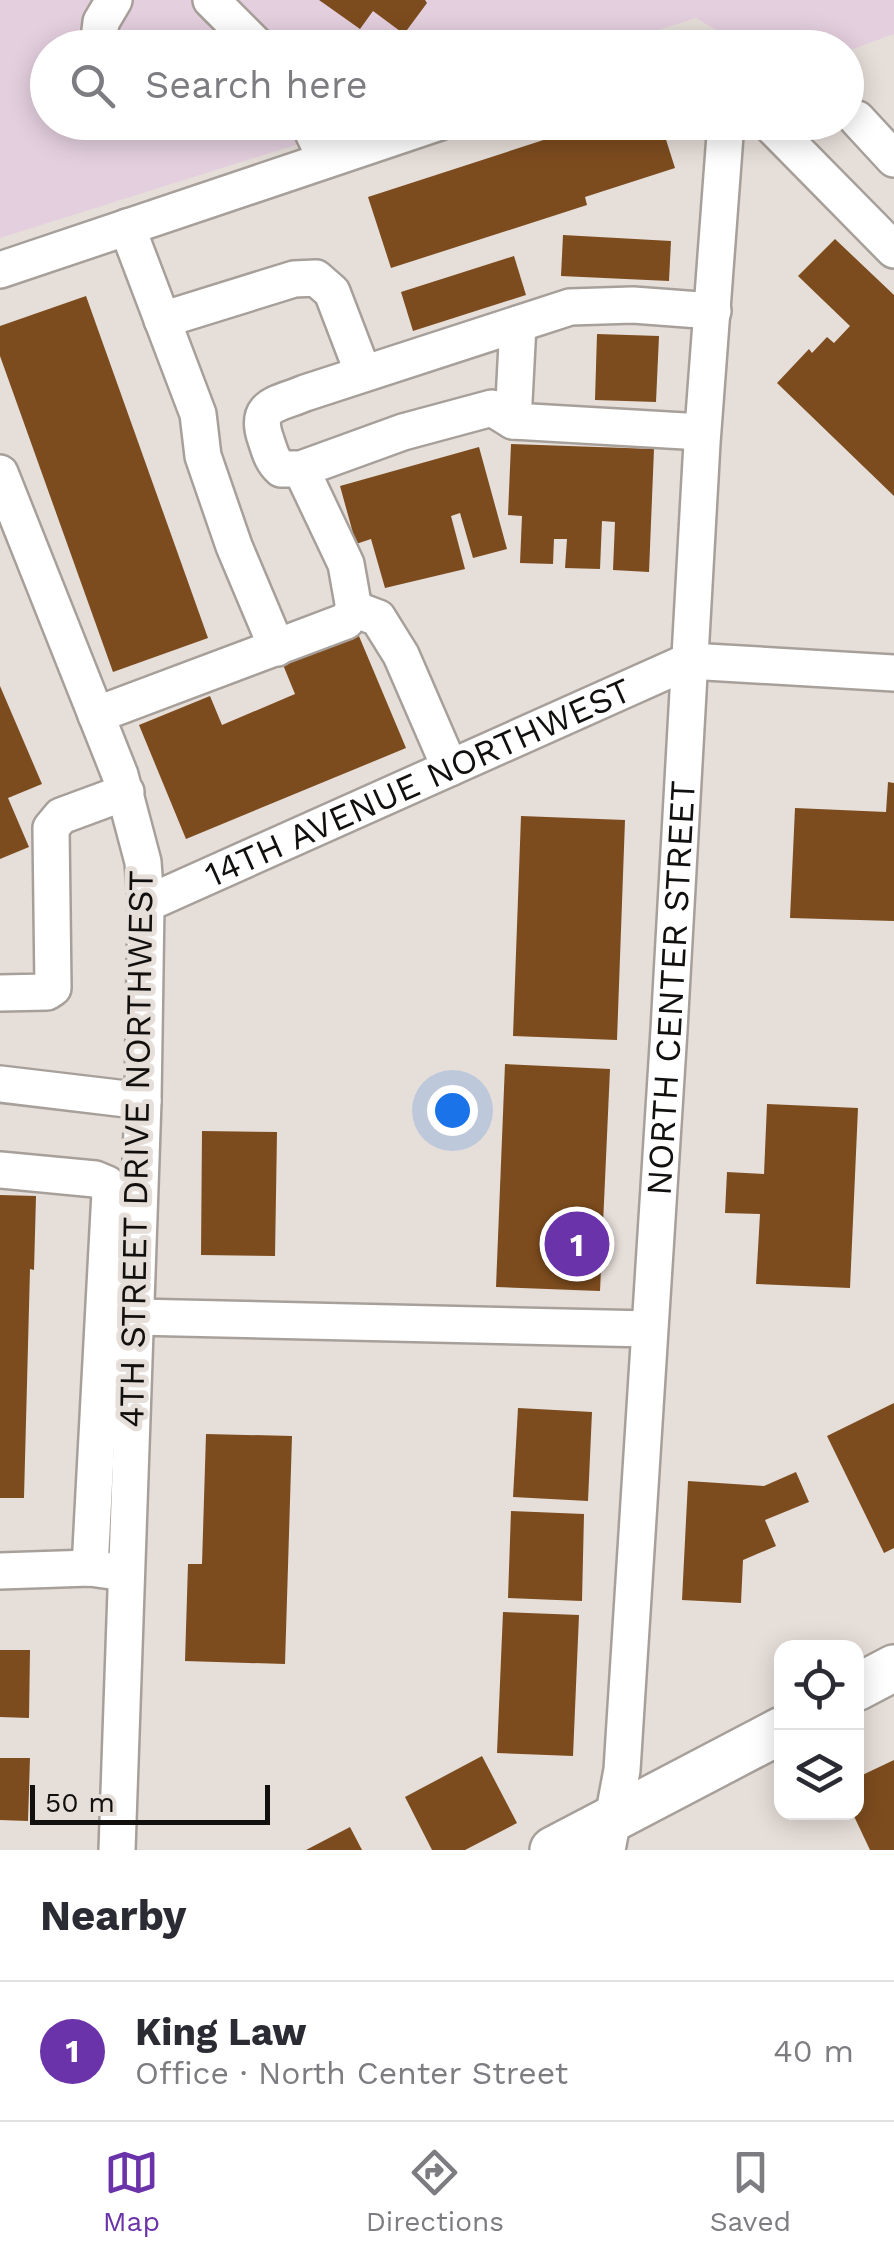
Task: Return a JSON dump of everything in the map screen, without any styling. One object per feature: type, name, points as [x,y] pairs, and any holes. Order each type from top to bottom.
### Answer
[{"type":"main road","points":[[864,1684],[894,1668]]},
{"type":"main road","points":[[553,1850],[610,1834],[774,1735]]},
{"type":"street","points":[[100,30],[114,0]]},
{"type":"street","points":[[211,0],[241,30]]},
{"type":"street","points":[[864,126],[894,159]]},
{"type":"street","points":[[317,140],[326,160]]},
{"type":"street","points":[[0,270],[386,140]]},
{"type":"street","name":"NORTH CENTER STREET","points":[[610,1834],[622,1770],[702,432],[725,140]]},
{"type":"street","points":[[786,140],[894,250]]},
{"type":"street","points":[[127,227],[198,414],[203,456],[234,546],[276,648]]},
{"type":"street","points":[[162,320],[294,278],[316,278],[332,292],[364,373]]},
{"type":"street","points":[[702,432],[513,421],[492,408],[403,432],[301,469],[282,469],[273,462],[260,424],[266,409],[305,393],[570,307],[633,305],[713,311]]},
{"type":"street","points":[[513,421],[518,324]]},
{"type":"street","points":[[200,429],[261,415]]},
{"type":"street","points":[[96,715],[346,621],[354,609],[346,564],[301,469]]},
{"type":"street","name":"4TH STREET DRIVE NORTHWEST","points":[[0,472],[126,792],[143,862],[143,1101],[123,1232],[136,1318],[117,1850]]},
{"type":"street","points":[[354,609],[378,618],[401,655],[450,768]]},
{"type":"street","points":[[689,661],[894,672]]},
{"type":"street","name":"14TH AVENUE NORTHWEST","points":[[146,904],[689,661]]},
{"type":"street","points":[[0,993],[48,992],[53,988],[51,828],[61,816],[126,792]]},
{"type":"street","points":[[0,1084],[143,1101]]},
{"type":"street","points":[[0,1170],[95,1179],[107,1184],[123,1232],[90,1568]]},
{"type":"street","points":[[136,1318],[648,1329]]},
{"type":"street","points":[[0,1571],[90,1568],[126,1573]]},
{"type":"shaded area","points":[[0,0],[894,0],[894,34],[864,45],[864,30],[716,30],[696,18],[658,30],[30,30],[30,140],[311,140],[0,238]]},
{"type":"building","points":[[319,0],[427,3],[407,30],[399,30],[373,11],[360,29]]},
{"type":"building","points":[[544,140],[666,140],[675,168],[585,197],[587,205],[391,268],[368,197]]},
{"type":"building","points":[[563,235],[671,241],[669,281],[561,276]]},
{"type":"building","points":[[835,239],[894,295],[894,496],[777,383],[809,349],[812,353],[827,337],[834,343],[850,326],[798,276]]},
{"type":"building","points":[[514,256],[526,295],[413,331],[401,292]]},
{"type":"building","points":[[86,296],[208,638],[113,672],[0,356],[0,326]]},
{"type":"building","points":[[597,334],[659,336],[656,402],[595,400]]},
{"type":"building","points":[[511,444],[654,449],[649,572],[613,570],[615,522],[602,521],[600,569],[565,568],[567,539],[554,539],[553,564],[520,563],[522,516],[508,515]]},
{"type":"building","points":[[479,447],[507,549],[473,558],[460,513],[451,516],[465,569],[385,588],[371,539],[356,544],[340,486]]},
{"type":"building","points":[[356,629],[406,748],[186,839],[139,725],[210,696],[222,725],[295,694],[281,660]]},
{"type":"building","points":[[0,686],[42,784],[8,798],[29,847],[0,859]]},
{"type":"building","points":[[888,782],[894,783],[894,921],[790,918],[795,808],[886,812]]},
{"type":"building","points":[[521,816],[625,820],[617,1040],[513,1036]]},
{"type":"building","points":[[505,1064],[610,1069],[600,1291],[496,1287]]},
{"type":"building","points":[[767,1104],[858,1108],[850,1288],[756,1284],[760,1214],[725,1213],[727,1172],[764,1174]]},
{"type":"building","points":[[202,1131],[277,1132],[275,1256],[201,1255]]},
{"type":"building","points":[[0,1195],[36,1196],[34,1270],[30,1269],[24,1498],[0,1498]]},
{"type":"building","points":[[894,1403],[894,1548],[884,1553],[827,1436]]},
{"type":"building","points":[[518,1408],[592,1412],[588,1501],[513,1497]]},
{"type":"building","points":[[206,1434],[292,1436],[285,1664],[185,1661],[188,1564],[202,1564]]},
{"type":"building","points":[[796,1472],[809,1502],[765,1520],[776,1546],[743,1560],[741,1603],[682,1600],[688,1481],[764,1486]]},
{"type":"building","points":[[511,1511],[584,1514],[582,1601],[508,1598]]},
{"type":"building","points":[[503,1612],[579,1615],[573,1756],[497,1753]]},
{"type":"building","points":[[0,1650],[30,1650],[29,1718],[0,1717]]},
{"type":"building","points":[[482,1756],[517,1823],[465,1850],[432,1850],[405,1797]]},
{"type":"building","points":[[0,1758],[30,1758],[28,1821],[0,1820]]},
{"type":"building","points":[[894,1760],[894,1850],[870,1850],[856,1820],[864,1820],[864,1774]]},
{"type":"building","points":[[350,1827],[362,1850],[306,1850]]},
{"type":"place","name":"King Law","points":[[577,1244]]}]
